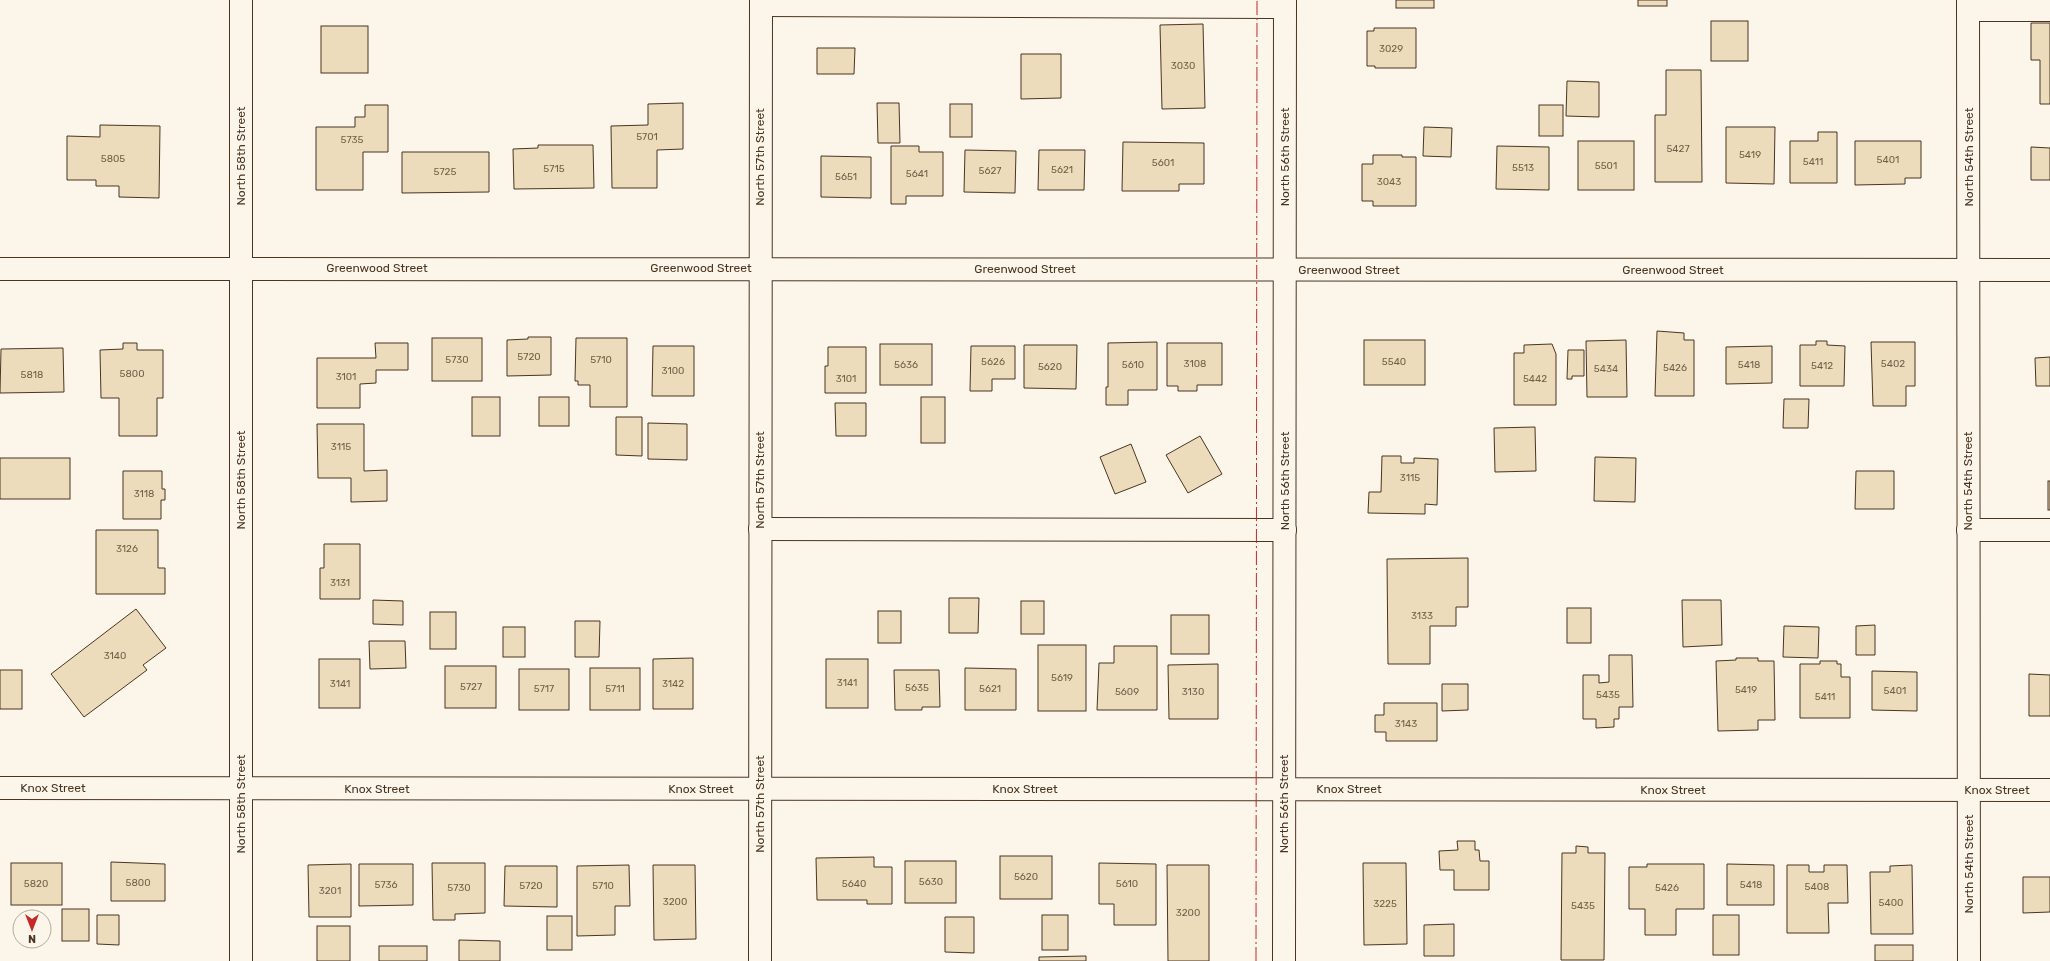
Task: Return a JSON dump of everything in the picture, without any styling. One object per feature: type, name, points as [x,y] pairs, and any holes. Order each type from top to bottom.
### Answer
[{"type":"street","name":"North 58th Street","points":[[241,0],[241,961]]},
{"type":"street","points":[[761,2],[1285,4]]},
{"type":"street","name":"North 57th Street","points":[[760,961],[761,2]]},
{"type":"street","name":"North 56th Street","points":[[1284,961],[1285,4]]},
{"type":"street","points":[[1968,5],[2050,10]]},
{"type":"street","name":"North 54th Street","points":[[1968,5],[1969,961]]},
{"type":"street","name":"Greenwood Street","points":[[0,269],[760,268],[2050,270]]},
{"type":"street","points":[[760,529],[1284,530]]},
{"type":"street","points":[[1968,530],[2050,530]]},
{"type":"street","name":"Knox Street","points":[[0,788],[2050,790]]},
{"type":"building","points":[[1396,0],[1434,0],[1434,8],[1396,8]]},
{"type":"building","points":[[1638,0],[1667,0],[1667,6],[1638,6]]},
{"type":"building","points":[[1711,21],[1748,21],[1748,61],[1711,61]]},
{"type":"building","points":[[2031,23],[2050,23],[2050,104],[2040,104],[2040,60],[2031,60]]},
{"type":"building","points":[[1203,24],[1205,108],[1162,109],[1160,25]]},
{"type":"building","points":[[321,26],[368,26],[368,73],[321,73]]},
{"type":"building","points":[[1374,28],[1416,28],[1416,68],[1375,68],[1375,66],[1367,66],[1367,31],[1374,31]]},
{"type":"building","points":[[817,48],[855,48],[854,74],[817,74]]},
{"type":"building","points":[[1021,54],[1061,54],[1061,98],[1021,99]]},
{"type":"building","points":[[1666,70],[1701,70],[1702,182],[1655,182],[1655,115],[1666,115]]},
{"type":"building","points":[[1567,81],[1599,82],[1599,117],[1566,116]]},
{"type":"building","points":[[683,103],[683,149],[657,150],[657,188],[612,188],[611,126],[648,125],[648,104]]},
{"type":"building","points":[[877,103],[899,103],[900,143],[878,143]]},
{"type":"building","points":[[950,104],[972,104],[972,137],[950,137]]},
{"type":"building","points":[[365,105],[388,105],[388,152],[363,152],[363,190],[316,190],[316,127],[355,127],[355,117],[365,117]]},
{"type":"building","points":[[1539,105],[1563,105],[1563,136],[1539,136]]},
{"type":"building","points":[[100,125],[160,126],[159,198],[119,197],[119,186],[96,186],[96,180],[67,180],[67,136],[100,137]]},
{"type":"building","points":[[1424,127],[1452,128],[1451,157],[1423,156]]},
{"type":"building","points":[[1726,127],[1775,127],[1774,184],[1726,183]]},
{"type":"building","points":[[1818,132],[1837,132],[1837,183],[1790,183],[1790,141],[1818,141]]},
{"type":"building","points":[[1578,141],[1634,141],[1634,190],[1578,190]]},
{"type":"building","points":[[1855,141],[1921,141],[1921,178],[1905,178],[1905,184],[1855,185]]},
{"type":"building","points":[[1123,142],[1204,143],[1204,184],[1179,184],[1179,191],[1122,191]]},
{"type":"building","points":[[538,145],[593,145],[594,188],[514,189],[513,149],[538,148]]},
{"type":"building","points":[[891,146],[919,146],[919,152],[943,152],[943,196],[906,196],[906,204],[891,204]]},
{"type":"building","points":[[1497,146],[1549,147],[1549,190],[1496,189]]},
{"type":"building","points":[[2031,147],[2050,148],[2050,180],[2031,180]]},
{"type":"building","points":[[965,150],[1016,151],[1015,193],[964,192]]},
{"type":"building","points":[[1039,150],[1085,150],[1084,190],[1038,190]]},
{"type":"building","points":[[402,152],[489,152],[489,192],[402,193]]},
{"type":"building","points":[[1373,155],[1402,155],[1402,157],[1416,157],[1416,206],[1373,206],[1373,201],[1362,201],[1362,164],[1373,164]]},
{"type":"building","points":[[821,156],[871,157],[871,198],[821,197]]},
{"type":"building","points":[[1657,331],[1684,333],[1684,340],[1694,340],[1694,396],[1655,396]]},
{"type":"building","points":[[528,337],[551,337],[551,375],[507,376],[507,340],[528,339]]},
{"type":"building","points":[[432,338],[482,338],[482,381],[432,381]]},
{"type":"building","points":[[576,338],[627,338],[627,407],[590,407],[590,385],[578,385],[578,381],[575,381]]},
{"type":"building","points":[[1364,340],[1425,340],[1425,385],[1364,385]]},
{"type":"building","points":[[1626,340],[1627,397],[1587,397],[1586,341]]},
{"type":"building","points":[[1816,341],[1827,341],[1827,345],[1845,346],[1844,386],[1800,386],[1800,345],[1816,345]]},
{"type":"building","points":[[1157,342],[1157,390],[1128,390],[1128,405],[1106,405],[1106,387],[1108,387],[1108,343]]},
{"type":"building","points":[[1871,342],[1915,342],[1915,386],[1906,386],[1906,406],[1873,406]]},
{"type":"building","points":[[123,343],[137,343],[137,350],[163,350],[163,398],[157,398],[157,436],[119,436],[119,398],[101,398],[100,350],[123,349]]},
{"type":"building","points":[[375,343],[408,343],[408,370],[376,370],[376,383],[360,384],[360,408],[317,408],[317,358],[376,358]]},
{"type":"building","points":[[1167,343],[1222,343],[1222,385],[1197,385],[1197,391],[1178,391],[1178,386],[1167,386]]},
{"type":"building","points":[[880,344],[932,344],[932,385],[880,385]]},
{"type":"building","points":[[1552,344],[1556,354],[1556,405],[1514,405],[1514,353],[1524,353],[1524,345]]},
{"type":"building","points":[[1024,345],[1077,345],[1076,389],[1024,388]]},
{"type":"building","points":[[653,346],[694,346],[694,396],[652,396]]},
{"type":"building","points":[[971,346],[1015,346],[1015,379],[992,379],[992,391],[970,391]]},
{"type":"building","points":[[1772,346],[1772,383],[1726,384],[1726,347]]},
{"type":"building","points":[[828,347],[866,347],[866,393],[825,393],[825,366],[828,366]]},
{"type":"building","points":[[63,348],[64,392],[0,393],[1,349]]},
{"type":"building","points":[[1568,350],[1584,350],[1584,376],[1572,376],[1572,379],[1567,379]]},
{"type":"building","points":[[2050,357],[2050,386],[2036,386],[2035,358]]},
{"type":"building","points":[[472,397],[500,397],[500,436],[472,436]]},
{"type":"building","points":[[539,397],[569,397],[569,426],[539,426]]},
{"type":"building","points":[[921,397],[945,397],[945,443],[921,443]]},
{"type":"building","points":[[1784,399],[1809,399],[1808,428],[1783,428]]},
{"type":"building","points":[[835,403],[866,403],[866,436],[836,436]]},
{"type":"building","points":[[616,417],[642,417],[642,456],[616,455]]},
{"type":"building","points":[[648,423],[687,424],[687,460],[648,459]]},
{"type":"building","points":[[317,424],[364,424],[364,471],[387,470],[387,501],[351,502],[351,478],[318,478]]},
{"type":"building","points":[[1535,427],[1536,471],[1495,472],[1494,428]]},
{"type":"building","points":[[1200,436],[1222,474],[1188,493],[1166,455]]},
{"type":"building","points":[[1131,444],[1146,482],[1115,494],[1100,457]]},
{"type":"building","points":[[1382,456],[1401,456],[1401,463],[1414,463],[1414,458],[1438,459],[1437,505],[1425,504],[1425,514],[1368,513],[1369,492],[1381,492]]},
{"type":"building","points":[[1595,457],[1636,458],[1635,502],[1594,501]]},
{"type":"building","points":[[0,458],[70,458],[70,499],[0,499]]},
{"type":"building","points":[[123,471],[162,471],[162,489],[165,489],[165,500],[161,500],[161,519],[123,519]]},
{"type":"building","points":[[1856,471],[1894,471],[1894,509],[1855,509]]},
{"type":"building","points":[[2048,481],[2050,481],[2050,510],[2048,510]]},
{"type":"building","points":[[96,530],[158,530],[158,568],[165,568],[165,594],[96,594]]},
{"type":"building","points":[[324,544],[360,544],[360,599],[320,599],[320,568],[324,568]]},
{"type":"building","points":[[1468,558],[1468,607],[1456,607],[1456,626],[1430,626],[1430,664],[1388,664],[1387,559]]},
{"type":"building","points":[[949,598],[979,598],[978,633],[949,633]]},
{"type":"building","points":[[373,600],[403,601],[403,625],[373,624]]},
{"type":"building","points":[[1682,600],[1721,600],[1722,645],[1683,647]]},
{"type":"building","points":[[1021,601],[1044,601],[1044,634],[1021,634]]},
{"type":"building","points":[[1567,608],[1591,608],[1591,643],[1567,643]]},
{"type":"building","points":[[136,609],[166,648],[143,665],[147,670],[84,717],[51,674]]},
{"type":"building","points":[[878,611],[901,611],[901,643],[878,643]]},
{"type":"building","points":[[430,612],[456,612],[456,649],[430,649]]},
{"type":"building","points":[[1171,615],[1209,615],[1209,654],[1171,654]]},
{"type":"building","points":[[575,621],[600,621],[599,657],[575,657]]},
{"type":"building","points":[[1875,625],[1875,655],[1856,655],[1856,626]]},
{"type":"building","points":[[1784,626],[1819,627],[1818,658],[1783,657]]},
{"type":"building","points":[[503,627],[525,627],[525,657],[503,657]]},
{"type":"building","points":[[369,641],[405,641],[406,668],[370,669]]},
{"type":"building","points":[[1038,645],[1086,645],[1086,711],[1038,711]]},
{"type":"building","points":[[1114,646],[1157,646],[1157,710],[1097,710],[1099,663],[1114,663]]},
{"type":"building","points":[[1609,655],[1632,655],[1633,707],[1619,707],[1619,719],[1614,719],[1614,727],[1596,728],[1596,719],[1583,719],[1583,675],[1599,675],[1599,683],[1609,682]]},
{"type":"building","points":[[693,658],[693,709],[653,709],[653,659]]},
{"type":"building","points":[[1736,658],[1758,658],[1758,661],[1774,661],[1775,720],[1758,720],[1758,730],[1718,731],[1716,661],[1736,660]]},
{"type":"building","points":[[319,659],[360,659],[360,708],[319,708]]},
{"type":"building","points":[[826,659],[868,659],[868,708],[826,708]]},
{"type":"building","points":[[1820,661],[1837,661],[1837,664],[1841,664],[1841,677],[1850,677],[1850,718],[1800,718],[1800,664],[1820,664]]},
{"type":"building","points":[[1218,664],[1218,719],[1169,719],[1168,665]]},
{"type":"building","points":[[445,666],[496,666],[496,708],[445,708]]},
{"type":"building","points":[[590,668],[640,668],[640,710],[590,710]]},
{"type":"building","points":[[965,668],[1016,669],[1016,710],[965,710]]},
{"type":"building","points":[[519,669],[569,669],[569,710],[519,710]]},
{"type":"building","points":[[0,670],[22,670],[22,709],[0,709]]},
{"type":"building","points":[[894,670],[939,670],[940,707],[922,707],[922,710],[895,710]]},
{"type":"building","points":[[1872,671],[1917,672],[1917,711],[1872,710]]},
{"type":"building","points":[[2029,674],[2050,675],[2050,716],[2029,716]]},
{"type":"building","points":[[1442,684],[1468,684],[1468,710],[1442,711]]},
{"type":"building","points":[[1384,703],[1437,703],[1437,741],[1386,741],[1386,732],[1375,732],[1375,715],[1384,715]]},
{"type":"building","points":[[1457,841],[1475,841],[1475,850],[1479,850],[1480,861],[1489,861],[1489,890],[1454,890],[1454,870],[1440,870],[1439,851],[1458,850]]},
{"type":"building","points":[[1576,846],[1588,847],[1588,853],[1605,853],[1604,960],[1561,960],[1562,853],[1576,853]]},
{"type":"building","points":[[1000,856],[1052,856],[1052,899],[1000,899]]},
{"type":"building","points":[[874,857],[874,867],[892,867],[892,904],[867,904],[867,900],[817,900],[816,858]]},
{"type":"building","points":[[905,861],[956,861],[956,903],[905,903]]},
{"type":"building","points":[[111,862],[165,864],[165,901],[111,901]]},
{"type":"building","points":[[11,863],[62,863],[62,905],[11,905]]},
{"type":"building","points":[[432,863],[485,863],[485,913],[455,914],[455,920],[433,920]]},
{"type":"building","points":[[1099,863],[1156,864],[1156,925],[1114,925],[1114,904],[1099,904]]},
{"type":"building","points":[[1363,863],[1406,863],[1407,944],[1364,945]]},
{"type":"building","points":[[351,864],[351,917],[309,917],[308,865]]},
{"type":"building","points":[[359,864],[413,864],[413,905],[359,906]]},
{"type":"building","points":[[1647,864],[1704,864],[1704,909],[1676,909],[1676,935],[1645,935],[1645,909],[1629,909],[1629,867],[1647,867]]},
{"type":"building","points":[[1727,864],[1774,865],[1774,905],[1727,905]]},
{"type":"building","points":[[629,865],[630,906],[615,906],[615,935],[577,936],[577,866]]},
{"type":"building","points":[[653,865],[695,865],[696,939],[654,940]]},
{"type":"building","points":[[1167,865],[1209,865],[1209,961],[1168,961]]},
{"type":"building","points":[[1787,865],[1809,865],[1809,872],[1824,872],[1824,865],[1847,865],[1848,903],[1828,903],[1829,933],[1787,933]]},
{"type":"building","points":[[1912,865],[1913,934],[1871,934],[1870,872],[1890,872],[1890,866]]},
{"type":"building","points":[[505,866],[557,866],[557,907],[504,906]]},
{"type":"building","points":[[2023,877],[2050,877],[2050,912],[2023,913]]},
{"type":"building","points":[[62,909],[89,909],[89,941],[62,941]]},
{"type":"building","points":[[97,915],[119,915],[119,945],[97,944]]},
{"type":"building","points":[[1042,915],[1068,915],[1068,950],[1042,950]]},
{"type":"building","points":[[1713,915],[1739,915],[1739,955],[1713,955]]},
{"type":"building","points":[[547,916],[572,916],[572,950],[547,950]]},
{"type":"building","points":[[945,917],[974,917],[974,953],[945,952]]},
{"type":"building","points":[[1454,924],[1454,956],[1424,956],[1424,925]]},
{"type":"building","points":[[317,926],[350,926],[350,961],[317,961]]},
{"type":"building","points":[[459,940],[500,941],[500,961],[459,961]]},
{"type":"building","points":[[1875,945],[1913,945],[1913,961],[1875,961]]},
{"type":"building","points":[[379,946],[427,946],[427,961],[379,961]]},
{"type":"building","points":[[1086,956],[1086,961],[1039,961],[1039,957]]},
{"type":"power","points":[[1256,961],[1257,0]]}]
